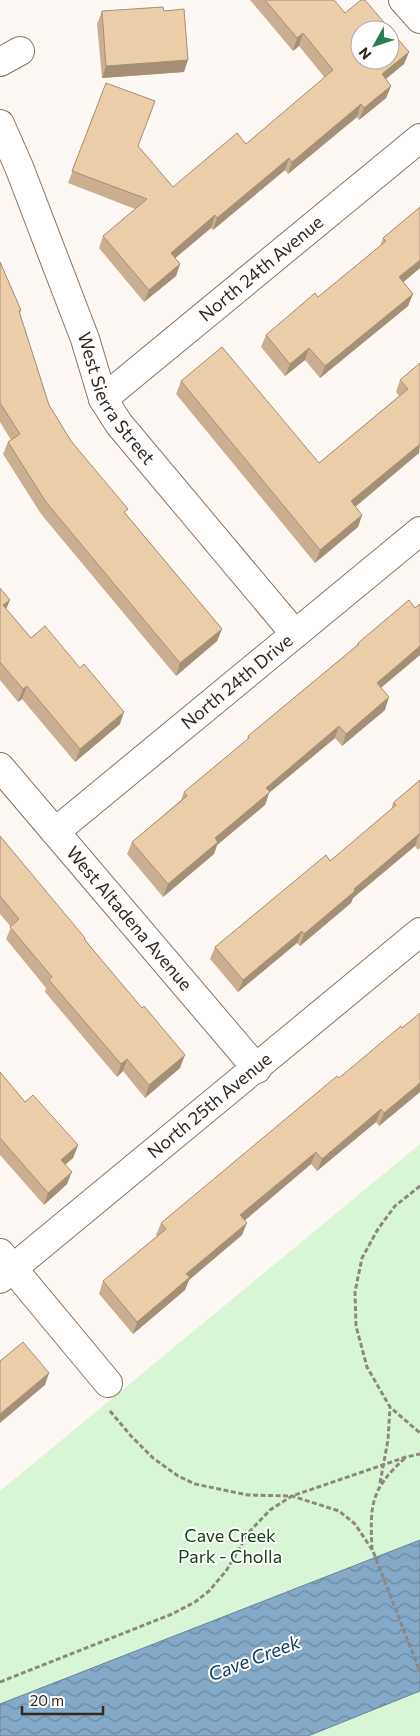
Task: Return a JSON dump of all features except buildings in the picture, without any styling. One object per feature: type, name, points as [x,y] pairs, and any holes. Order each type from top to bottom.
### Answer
[{"type":"street","points":[[404,0],[420,19]]},
{"type":"street","name":"West Sierra Street","points":[[0,124],[19,167],[85,339],[103,399],[119,424],[295,634]]},
{"type":"street","name":"North 24th Avenue","points":[[103,399],[420,138]]},
{"type":"street","name":"North 24th Drive","points":[[55,832],[420,531]]},
{"type":"street","name":"West Altadena Avenue","points":[[0,767],[257,1069]]},
{"type":"street","name":"North 25th Avenue","points":[[4,1267],[257,1069],[420,932]]},
{"type":"street","points":[[4,1267],[108,1383]]},
{"type":"path","points":[[420,1186],[395,1206],[378,1229],[362,1258],[355,1292],[356,1326],[367,1367],[390,1407],[420,1433]]},
{"type":"path","points":[[108,1383],[95,1393],[131,1436],[153,1458],[178,1476],[195,1484],[240,1494],[292,1496],[339,1511],[356,1524],[372,1551],[420,1672]]},
{"type":"path","points":[[372,1551],[373,1500],[379,1486],[384,1464],[390,1407]]},
{"type":"path","points":[[0,1682],[154,1621],[195,1602],[226,1571],[250,1531],[270,1510],[292,1496],[384,1464],[420,1454]]},
{"type":"path","points":[[379,1486],[406,1457]]},
{"type":"green space","name":"Cave Creek Park - Cholla","points":[[420,1144],[420,1736],[0,1736],[0,1491]]},
{"type":"water","name":"Cave Creek","points":[[420,1540],[420,1691],[308,1736],[0,1736],[0,1704]]}]
